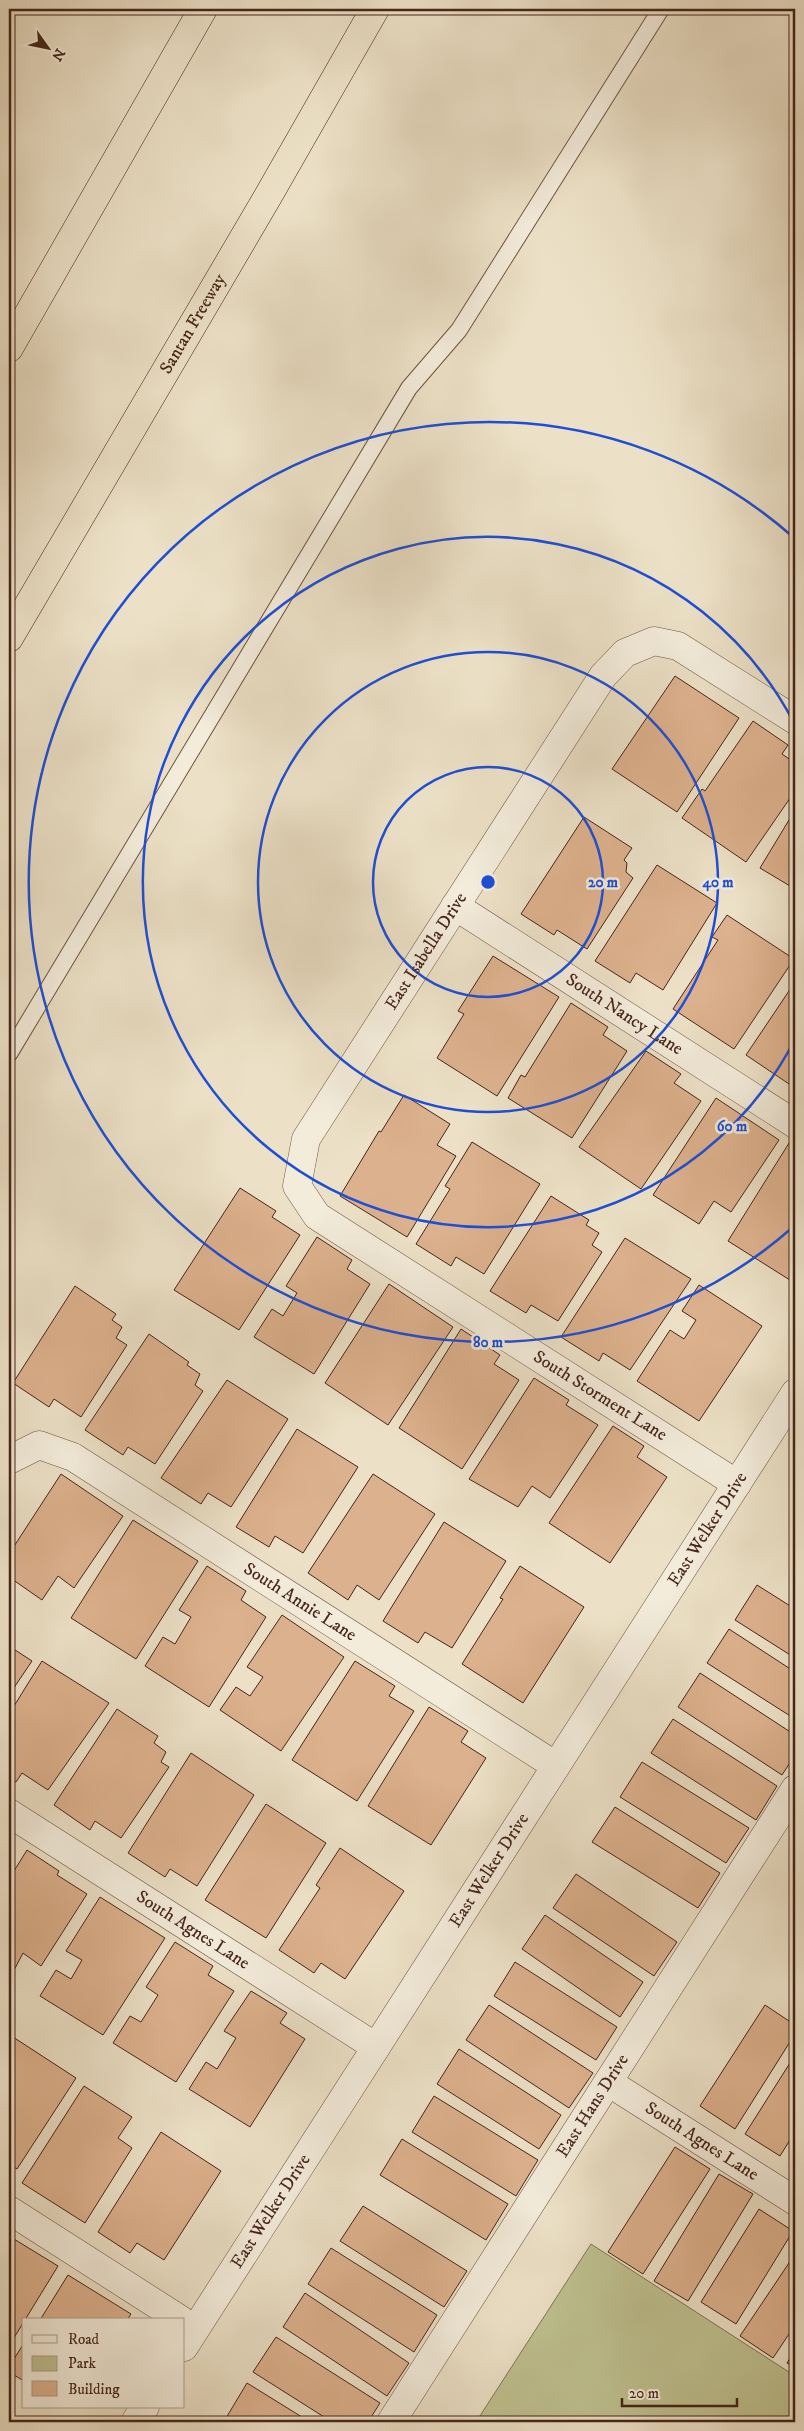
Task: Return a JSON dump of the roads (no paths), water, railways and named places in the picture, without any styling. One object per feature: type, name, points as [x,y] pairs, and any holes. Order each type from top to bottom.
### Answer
[{"type":"highway","points":[[9,348],[203,9]]},
{"type":"highway","name":"Santan Freeway","points":[[9,638],[267,198],[375,9]]},
{"type":"highway","points":[[267,198],[387,9]]},
{"type":"street","name":"East Isabella Drive","points":[[297,1186],[306,1139],[603,676],[625,653],[654,640],[678,646],[795,720]]},
{"type":"street","name":"South Nancy Lane","points":[[455,906],[795,1124]]},
{"type":"street","name":"South Storment Lane","points":[[297,1186],[317,1216],[737,1484]]},
{"type":"street","name":"East Welker Drive","points":[[186,2329],[376,2047],[795,1393]]},
{"type":"street","name":"South Annie Lane","points":[[9,1460],[39,1446],[74,1457],[556,1766]]},
{"type":"street","name":"East Hans Drive","points":[[390,2422],[794,1793]]},
{"type":"street","name":"South Agnes Lane","points":[[9,1813],[376,2047]]},
{"type":"street","name":"South Agnes Lane","points":[[608,2082],[795,2201]]},
{"type":"street","points":[[9,2210],[170,2318]]},
{"type":"street","points":[[135,2422],[144,2408]]},
{"type":"lane","points":[[9,1054],[409,388],[460,330],[661,9]]}]
